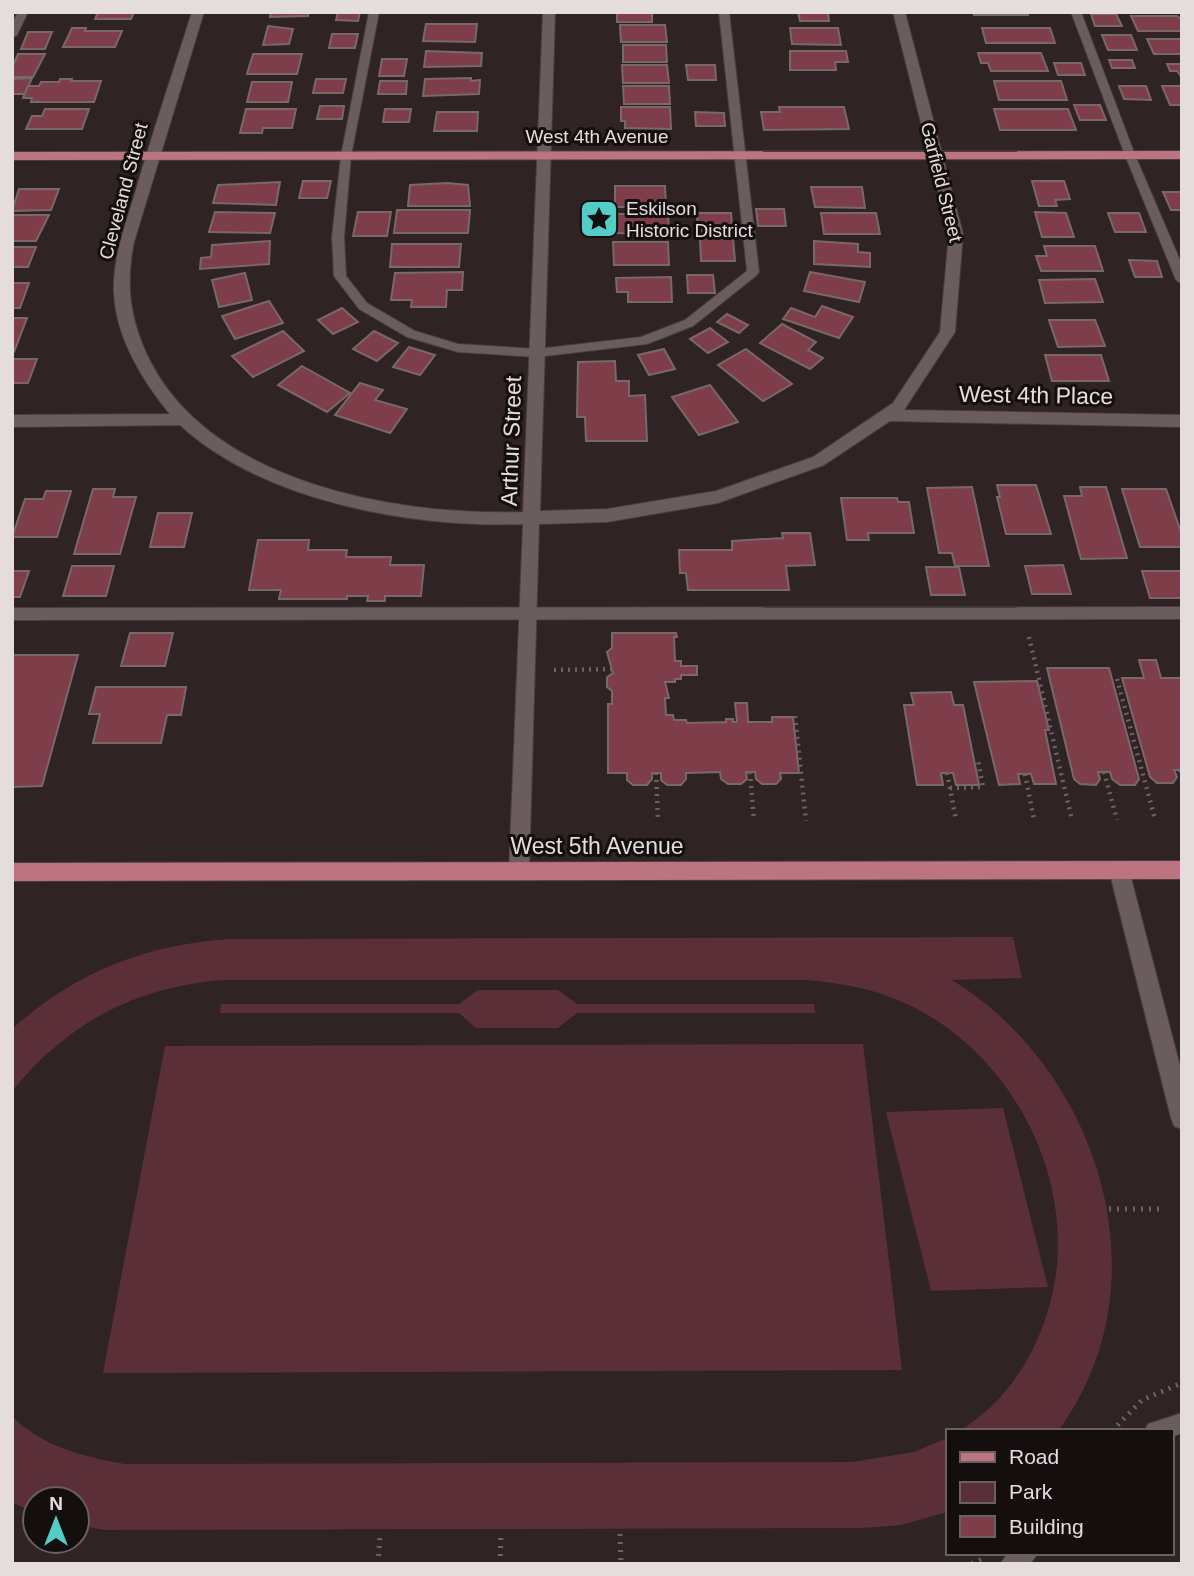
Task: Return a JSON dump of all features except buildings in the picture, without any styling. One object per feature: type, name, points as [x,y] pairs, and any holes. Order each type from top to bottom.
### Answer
[{"type":"main road","name":"West 4th Avenue","points":[[12,156],[1182,155]]},
{"type":"main road","name":"West 5th Avenue","points":[[12,872],[1182,870]]},
{"type":"street","name":"Cleveland Street","points":[[198,12],[128,239],[121,295],[134,345],[155,382],[183,419],[230,451],[308,489],[365,505],[417,513],[531,518]]},
{"type":"street","name":"Arthur Street","points":[[519,871],[549,12]]},
{"type":"street","name":"Garfield Street","points":[[531,518],[635,512],[731,495],[778,480],[830,454],[889,415],[929,369],[946,341],[956,308],[960,276],[958,244],[899,12]]},
{"type":"street","name":"West 4th Place","points":[[889,415],[1182,421]]},
{"type":"street","points":[[12,421],[183,419]]},
{"type":"street","points":[[1119,870],[1182,1118]]},
{"type":"lane","points":[[12,35],[23,12]]},
{"type":"lane","points":[[374,12],[346,156],[338,237],[340,276],[363,306],[411,334],[458,348],[537,353],[643,341],[689,323],[753,272],[724,12]]},
{"type":"lane","points":[[1076,12],[1130,155],[1182,280]]},
{"type":"lane","points":[[12,614],[1182,613]]},
{"type":"lane","points":[[1162,1429],[1182,1423]]},
{"type":"path","points":[[1023,614],[1072,820]]},
{"type":"path","points":[[526,670],[613,669]]},
{"type":"path","points":[[1117,679],[1156,819]]},
{"type":"path","points":[[795,716],[806,821]]},
{"type":"path","points":[[950,788],[983,787],[978,760]]},
{"type":"path","points":[[750,772],[754,821]]},
{"type":"path","points":[[1104,772],[1116,820]]},
{"type":"path","points":[[656,773],[658,821]]},
{"type":"path","points":[[947,773],[956,820]]},
{"type":"path","points":[[1025,774],[1034,820]]},
{"type":"path","points":[[1109,1209],[1161,1209]]},
{"type":"path","points":[[500,1564],[501,1533]]},
{"type":"path","points":[[620,1534],[621,1564]]},
{"type":"path","points":[[378,1564],[380,1536]]},
{"type":"green space","points":[[1013,937],[1022,978],[952,980],[1004,1019],[1046,1068],[1079,1124],[1101,1184],[1111,1248],[1108,1311],[1091,1373],[1059,1429],[962,1429],[989,1408],[1014,1380],[1033,1348],[1047,1314],[1057,1269],[1057,1223],[1049,1178],[1034,1135],[1011,1095],[983,1059],[948,1029],[909,1005],[871,991],[806,980],[224,980],[161,991],[106,1012],[57,1046],[12,1091],[12,1029],[36,1009],[86,977],[140,955],[198,942],[229,939]]},
{"type":"green space","points":[[478,990],[558,990],[577,1004],[814,1004],[815,1013],[577,1013],[558,1028],[476,1028],[459,1013],[220,1013],[221,1004],[459,1004]]},
{"type":"green space","points":[[863,1044],[902,1370],[103,1373],[165,1046]]},
{"type":"green space","points":[[1003,1108],[1048,1287],[931,1291],[886,1112]]},
{"type":"green space","points":[[12,1416],[50,1443],[80,1454],[125,1464],[852,1462],[914,1452],[946,1438],[946,1512],[901,1525],[862,1528],[105,1530],[91,1528],[91,1485],[21,1485],[21,1507],[12,1503]]},
{"type":"place","name":"Eskilson Historic District","points":[[599,219]]}]
